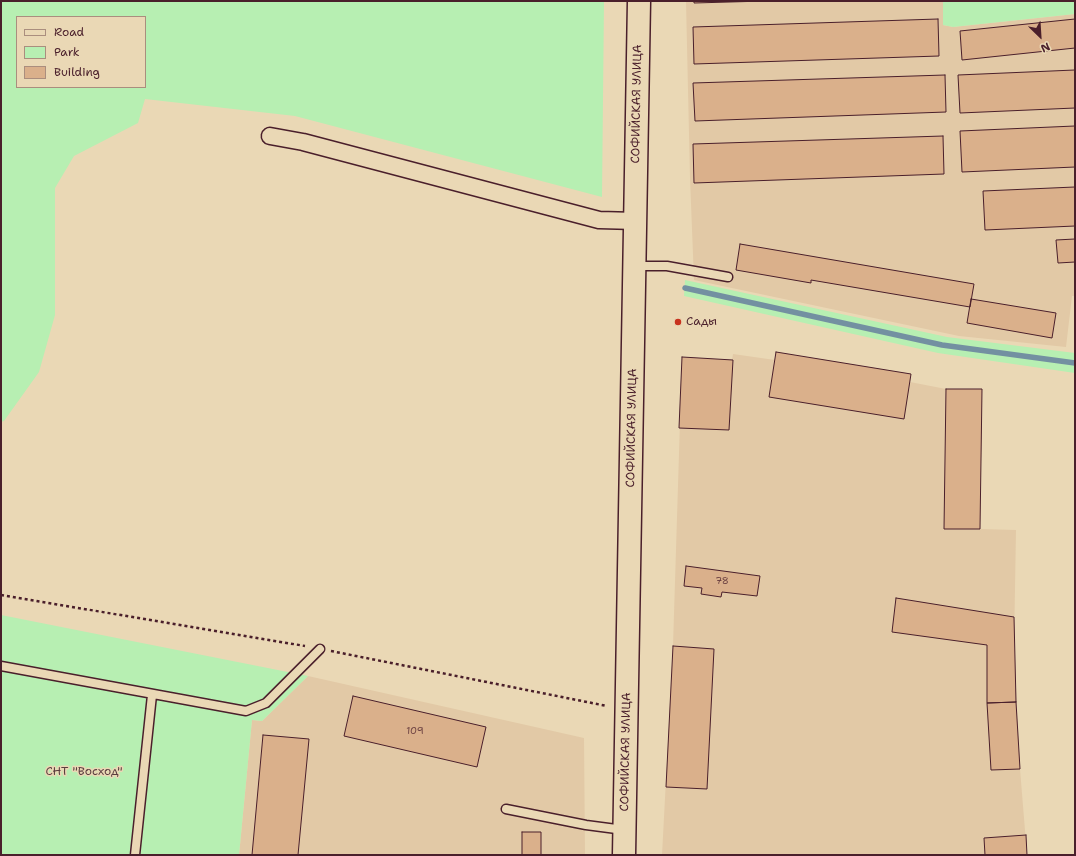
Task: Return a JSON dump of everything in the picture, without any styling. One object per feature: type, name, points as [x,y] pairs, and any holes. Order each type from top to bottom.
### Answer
[{"type":"main road","name":"СОФИЙСКАЯ УЛИЦА","points":[[624,855],[639,1]]},
{"type":"street","points":[[270,136],[302,142],[599,220],[636,220]]},
{"type":"lane","points":[[635,266],[667,266],[728,276]]},
{"type":"lane","points":[[1,666],[152,695],[246,711],[266,703],[320,649]]},
{"type":"lane","points":[[135,855],[152,695]]},
{"type":"lane","points":[[506,809],[586,825],[625,830]]},
{"type":"shaded area","points":[[686,1],[943,1],[943,25],[953,27],[1075,14],[1075,296],[1072,296],[1066,347],[959,336],[694,280]]},
{"type":"shaded area","points":[[776,352],[911,374],[910,382],[946,389],[982,389],[980,529],[1016,530],[1014,647],[1020,769],[1027,855],[662,855],[673,646],[682,357],[732,360],[733,354],[775,360]]},
{"type":"shaded area","points":[[308,676],[584,738],[585,855],[239,855],[252,720],[262,721]]},
{"type":"green space","points":[[1,1],[604,1],[602,197],[295,116],[145,99],[138,123],[74,156],[55,188],[55,315],[39,372],[4,421],[1,422]]},
{"type":"green space","points":[[943,1],[1075,1],[1075,14],[953,27],[943,25]]},
{"type":"green space","points":[[685,280],[947,337],[1075,353],[1075,373],[938,353],[684,296]]},
{"type":"green space","name":"СНТ \"Восход\"","points":[[1,615],[308,676],[262,721],[252,720],[239,855],[1,855]]},
{"type":"building","points":[[694,1],[765,1],[694,3]]},
{"type":"building","points":[[938,19],[939,56],[694,64],[693,27]]},
{"type":"building","points":[[1075,19],[1075,48],[962,60],[960,31]]},
{"type":"building","points":[[1075,70],[1075,108],[960,113],[958,75]]},
{"type":"building","points":[[945,75],[946,112],[695,121],[693,83]]},
{"type":"building","points":[[1075,126],[1075,167],[962,172],[960,131]]},
{"type":"building","points":[[943,136],[944,174],[694,183],[693,144]]},
{"type":"building","points":[[1075,187],[1075,226],[985,230],[983,191]]},
{"type":"building","points":[[1075,239],[1075,262],[1058,263],[1056,240]]},
{"type":"building","points":[[740,244],[974,284],[970,307],[811,280],[811,283],[736,270]]},
{"type":"building","points":[[971,299],[1056,313],[1052,338],[967,323]]},
{"type":"building","points":[[776,352],[911,374],[904,419],[769,397]]},
{"type":"building","points":[[682,357],[733,360],[729,430],[679,428]]},
{"type":"building","points":[[946,389],[982,389],[980,529],[944,529]]},
{"type":"building","points":[[686,566],[760,576],[757,596],[722,592],[721,597],[701,594],[702,588],[684,586]]},
{"type":"building","points":[[896,598],[1014,617],[1016,702],[987,703],[987,645],[892,632]]},
{"type":"building","points":[[673,646],[714,649],[707,789],[666,787]]},
{"type":"building","points":[[353,696],[486,727],[477,767],[344,736]]},
{"type":"building","points":[[1016,702],[1020,769],[991,770],[987,703]]},
{"type":"building","points":[[263,735],[309,739],[298,855],[252,855]]},
{"type":"building","points":[[522,832],[541,832],[541,855],[522,855]]},
{"type":"building","points":[[1026,835],[1027,855],[985,855],[984,838]]},
{"type":"waterway","points":[[685,288],[942,345],[1075,363]]},
{"type":"place","name":"Сады","points":[[678,322]]}]
